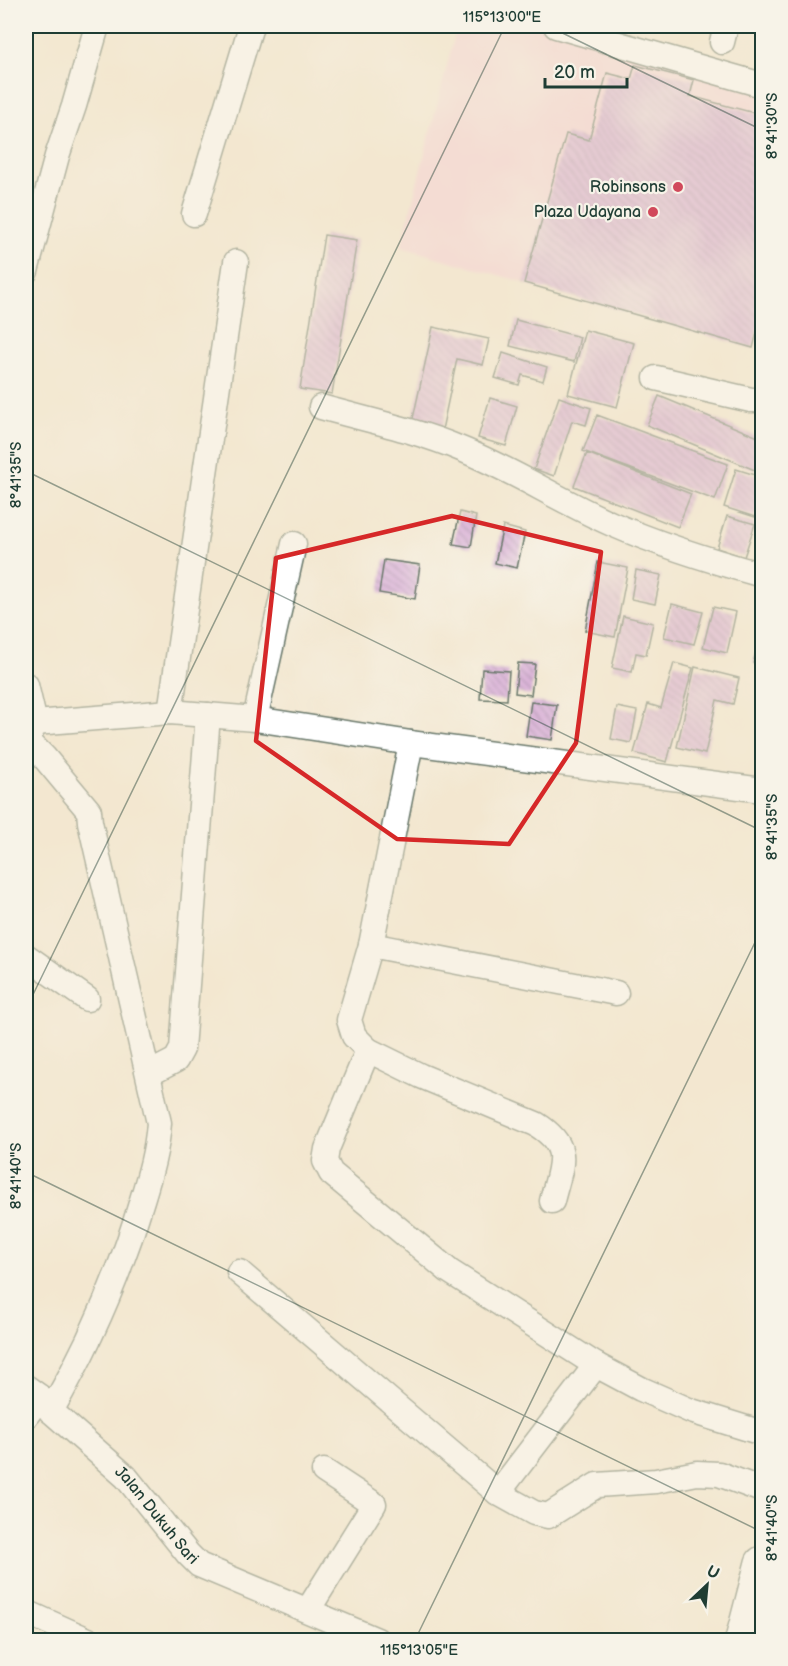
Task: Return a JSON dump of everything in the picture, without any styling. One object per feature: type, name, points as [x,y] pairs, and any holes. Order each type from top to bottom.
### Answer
[{"type":"main road","points":[[742,1641],[762,1563]]},
{"type":"street","points":[[26,271],[57,156],[75,106],[97,26]]},
{"type":"street","points":[[194,214],[251,26]]},
{"type":"street","points":[[556,26],[653,59],[762,85]]},
{"type":"street","points":[[170,712],[236,262]]},
{"type":"street","points":[[656,378],[762,400]]},
{"type":"street","points":[[321,407],[459,448],[509,470],[548,493],[613,524],[706,559],[762,575]]},
{"type":"street","points":[[255,719],[294,544]]},
{"type":"street","points":[[26,685],[29,736],[89,811],[159,1123],[158,1147],[134,1227],[108,1299],[82,1357],[39,1398],[26,1416]]},
{"type":"street","points":[[29,736],[170,712],[255,719],[411,743],[762,790]]},
{"type":"street","points":[[149,1074],[176,1060],[182,1049],[208,715]]},
{"type":"street","points":[[411,743],[371,945],[349,1020],[354,1036],[368,1050],[421,1076],[536,1124],[550,1133],[559,1144],[561,1163],[552,1201]]},
{"type":"street","points":[[371,945],[616,993]]},
{"type":"street","points":[[26,956],[87,999]]},
{"type":"street","points":[[368,1050],[327,1149],[326,1161],[331,1173],[448,1271],[596,1365],[641,1389],[691,1411],[762,1433]]},
{"type":"street","points":[[239,1272],[498,1493],[534,1513],[548,1516],[597,1485],[656,1481],[697,1473],[719,1474],[762,1490]]},
{"type":"street","points":[[498,1493],[596,1365]]},
{"type":"street","name":"Jalan Dukuh Sari","points":[[39,1398],[126,1477],[199,1565],[376,1641]]},
{"type":"street","points":[[308,1610],[374,1504],[324,1472]]},
{"type":"street","points":[[26,1612],[88,1641]]},
{"type":"highlighted area","points":[[452,516],[601,552],[576,743],[509,844],[397,839],[256,741],[276,558]]},
{"type":"shaded area","name":"Plaza Udayana","points":[[457,26],[602,26],[762,70],[762,320],[753,348],[401,247]]},
{"type":"building","name":"Plaza Udayana","points":[[635,65],[694,80],[690,96],[762,115],[762,313],[753,348],[524,283],[566,134],[589,140],[607,73],[631,79]]},
{"type":"building","points":[[324,235],[357,240],[332,394],[300,389]]},
{"type":"building","points":[[516,320],[580,337],[574,362],[510,346]]},
{"type":"building","points":[[433,327],[489,339],[483,365],[457,359],[442,430],[412,423]]},
{"type":"building","points":[[585,330],[634,343],[617,407],[568,394]]},
{"type":"building","points":[[503,353],[547,367],[543,381],[522,375],[519,385],[495,378]]},
{"type":"building","points":[[659,396],[758,437],[762,426],[762,473],[647,425]]},
{"type":"building","points":[[559,397],[591,408],[586,425],[572,421],[554,476],[534,469]]},
{"type":"building","points":[[490,398],[517,406],[506,446],[478,438]]},
{"type":"building","points":[[597,415],[728,464],[715,500],[583,451]]},
{"type":"building","points":[[587,453],[691,494],[678,527],[574,486]]},
{"type":"building","points":[[736,469],[762,477],[762,491],[755,517],[724,507]]},
{"type":"building","points":[[460,512],[476,516],[471,547],[453,544]]},
{"type":"building","points":[[727,516],[755,524],[744,557],[717,548]]},
{"type":"building","points":[[503,526],[525,532],[517,568],[495,563]]},
{"type":"building","points":[[384,560],[420,565],[415,599],[379,593]]},
{"type":"building","points":[[598,562],[628,568],[615,637],[585,631]]},
{"type":"building","points":[[636,570],[661,575],[655,604],[631,599]]},
{"type":"building","points":[[672,604],[703,612],[694,644],[664,637]]},
{"type":"building","points":[[713,607],[736,612],[727,653],[703,647]]},
{"type":"building","points":[[623,616],[653,623],[646,655],[636,653],[632,672],[612,668]]},
{"type":"building","points":[[762,630],[762,666],[753,663]]},
{"type":"building","points":[[518,663],[535,664],[531,695],[515,693]]},
{"type":"building","points":[[674,663],[693,668],[667,762],[634,753],[648,704],[661,708]]},
{"type":"building","points":[[695,667],[739,678],[733,704],[717,700],[705,754],[677,747]]},
{"type":"building","points":[[482,669],[509,671],[507,700],[480,699]]},
{"type":"building","points":[[531,702],[557,705],[552,740],[526,736]]},
{"type":"building","points":[[617,707],[637,711],[631,743],[611,739]]},
{"type":"place","name":"Robinsons","points":[[678,187]]},
{"type":"place","name":"Plaza Udayana","points":[[653,212]]}]
